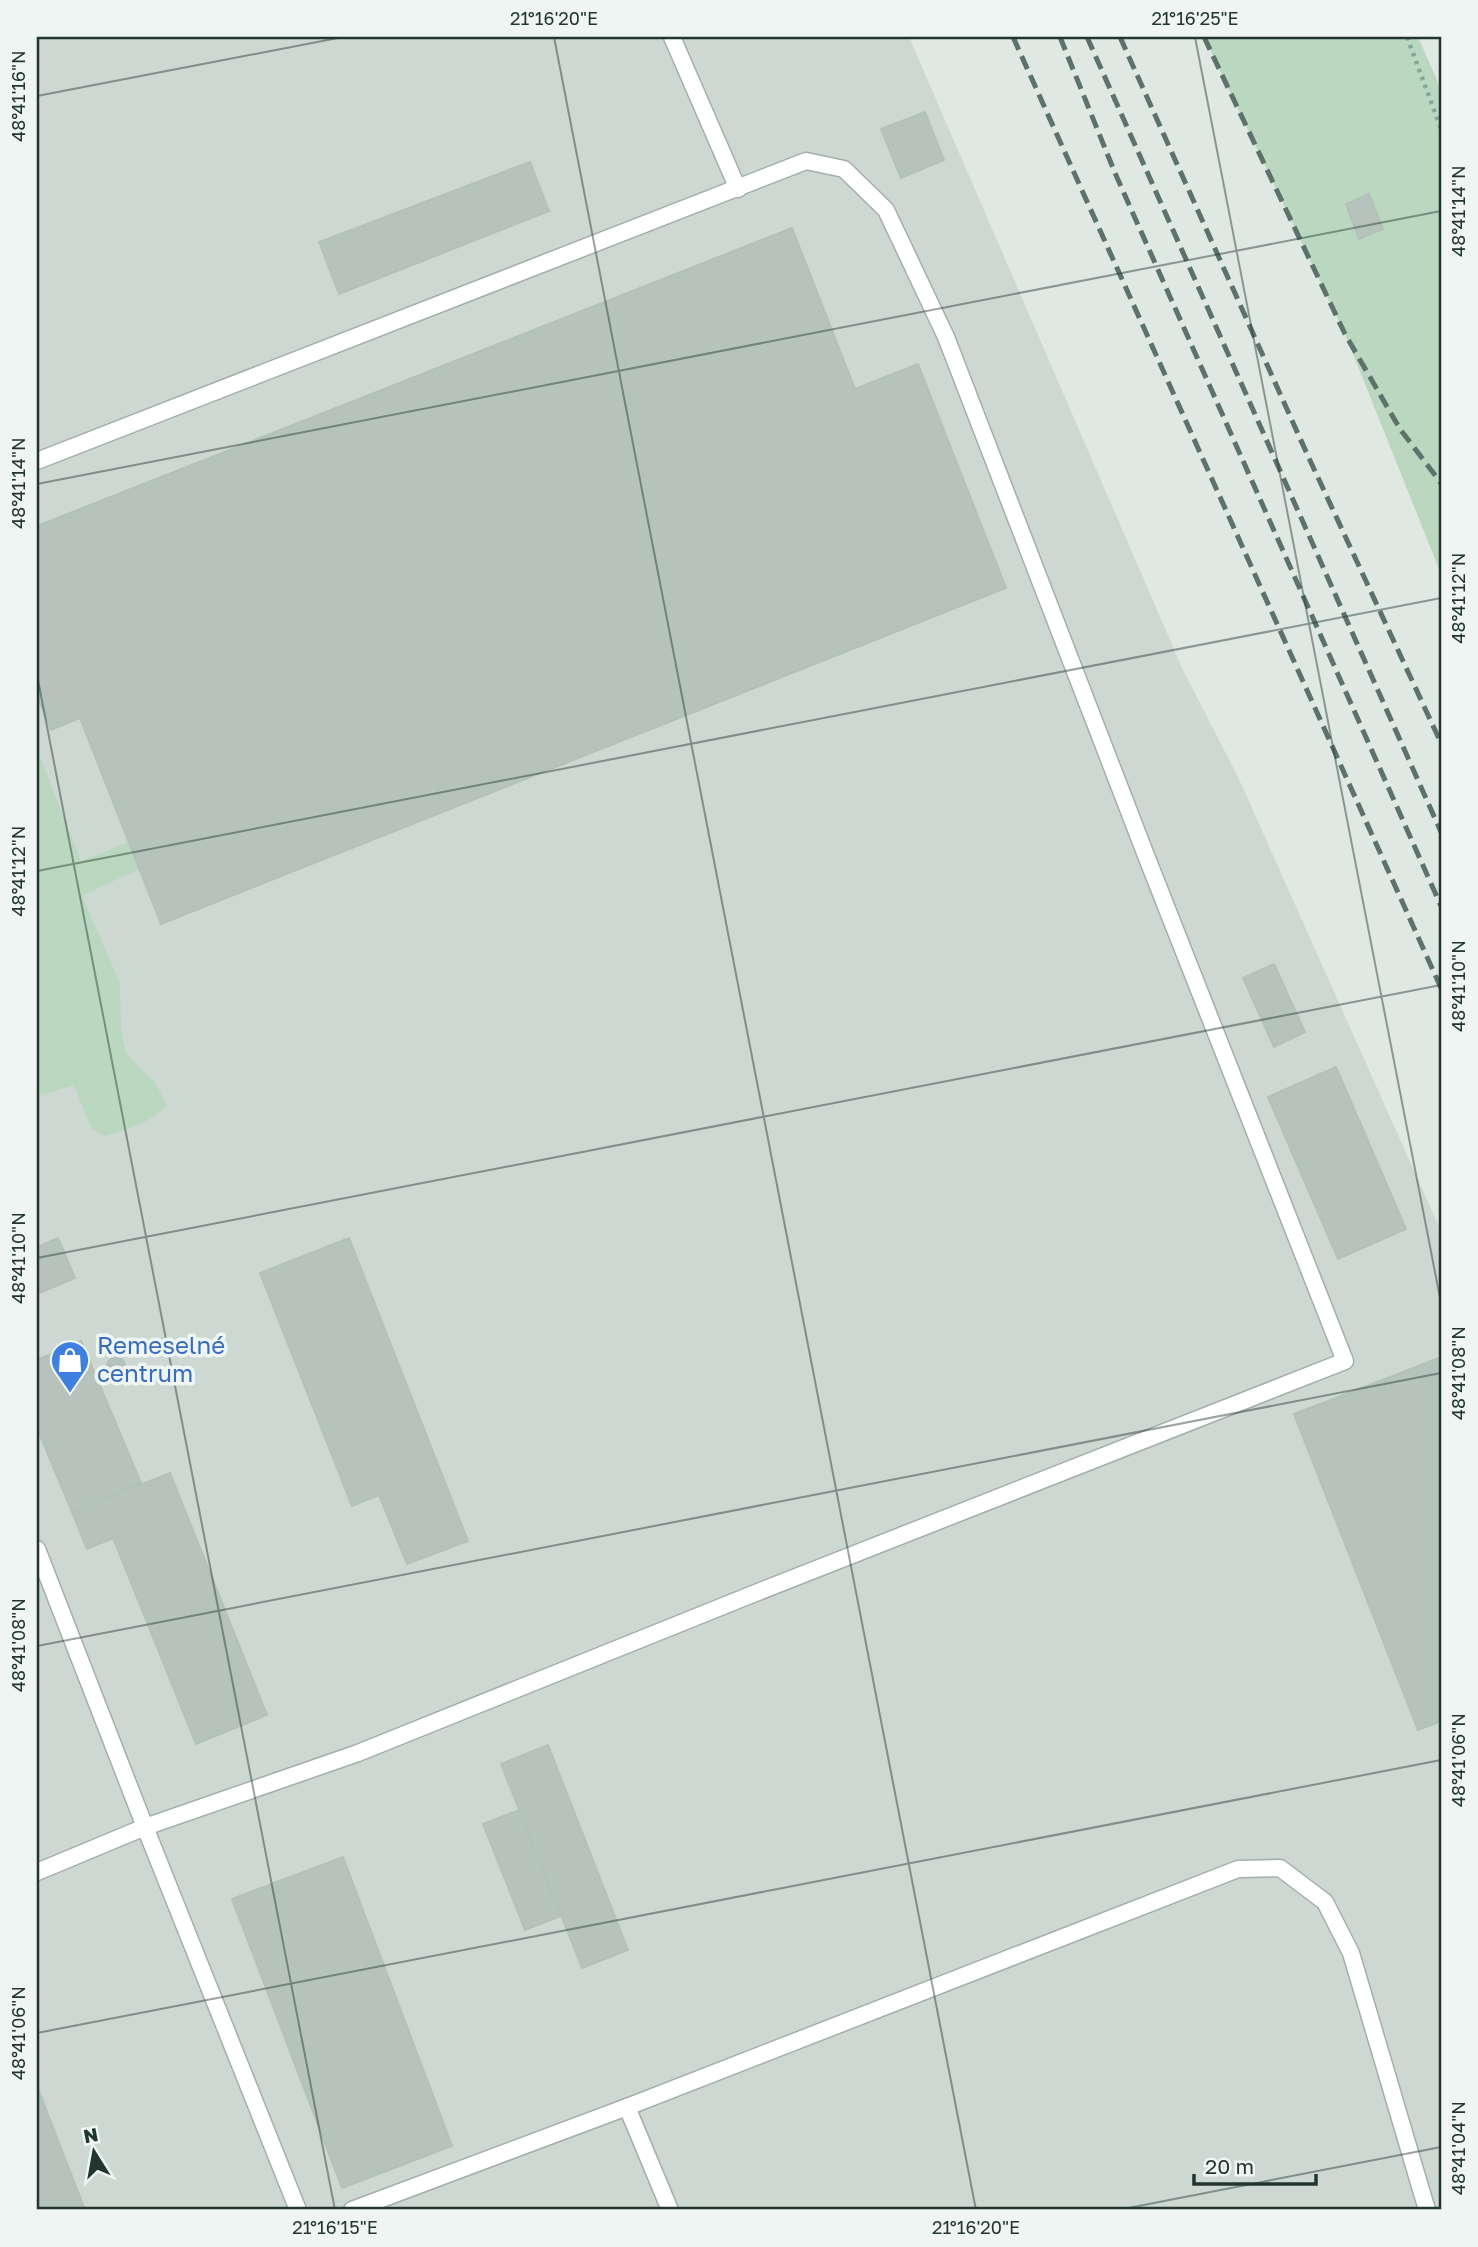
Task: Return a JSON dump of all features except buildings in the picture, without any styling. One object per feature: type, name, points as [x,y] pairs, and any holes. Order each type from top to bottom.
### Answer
[{"type":"lane","points":[[672,37],[738,188]]},
{"type":"lane","points":[[37,461],[806,161],[844,169],[886,210],[946,337],[1345,1361],[358,1753],[145,1827],[37,1872]]},
{"type":"lane","points":[[37,1549],[298,2210]]},
{"type":"lane","points":[[352,2210],[627,2107],[1238,1869],[1280,1868],[1325,1902],[1350,1953],[1427,2210]]},
{"type":"lane","points":[[627,2107],[670,2210]]},
{"type":"path","points":[[1407,37],[1441,129]]},
{"type":"shaded area","points":[[37,37],[909,37],[1183,670],[1238,777],[1441,1231],[1441,2210],[37,2210]]},
{"type":"green space","points":[[1204,37],[1418,37],[1441,89],[1441,574],[1345,334]]},
{"type":"green space","points":[[37,749],[81,861],[129,842],[139,869],[82,896],[120,983],[121,1032],[126,1053],[155,1083],[167,1105],[146,1121],[105,1136],[91,1128],[74,1085],[41,1095],[37,1087]]},
{"type":"railway","points":[[1013,37],[1441,988]]},
{"type":"railway","points":[[1060,37],[1115,173],[1441,906]]},
{"type":"railway","points":[[1087,37],[1441,832]]},
{"type":"railway","points":[[1120,37],[1308,456],[1441,743]]},
{"type":"railway","points":[[1204,37],[1345,334],[1400,429],[1441,483]]},
{"type":"place","name":"Remeselné centrum","points":[[70,1394]]}]
